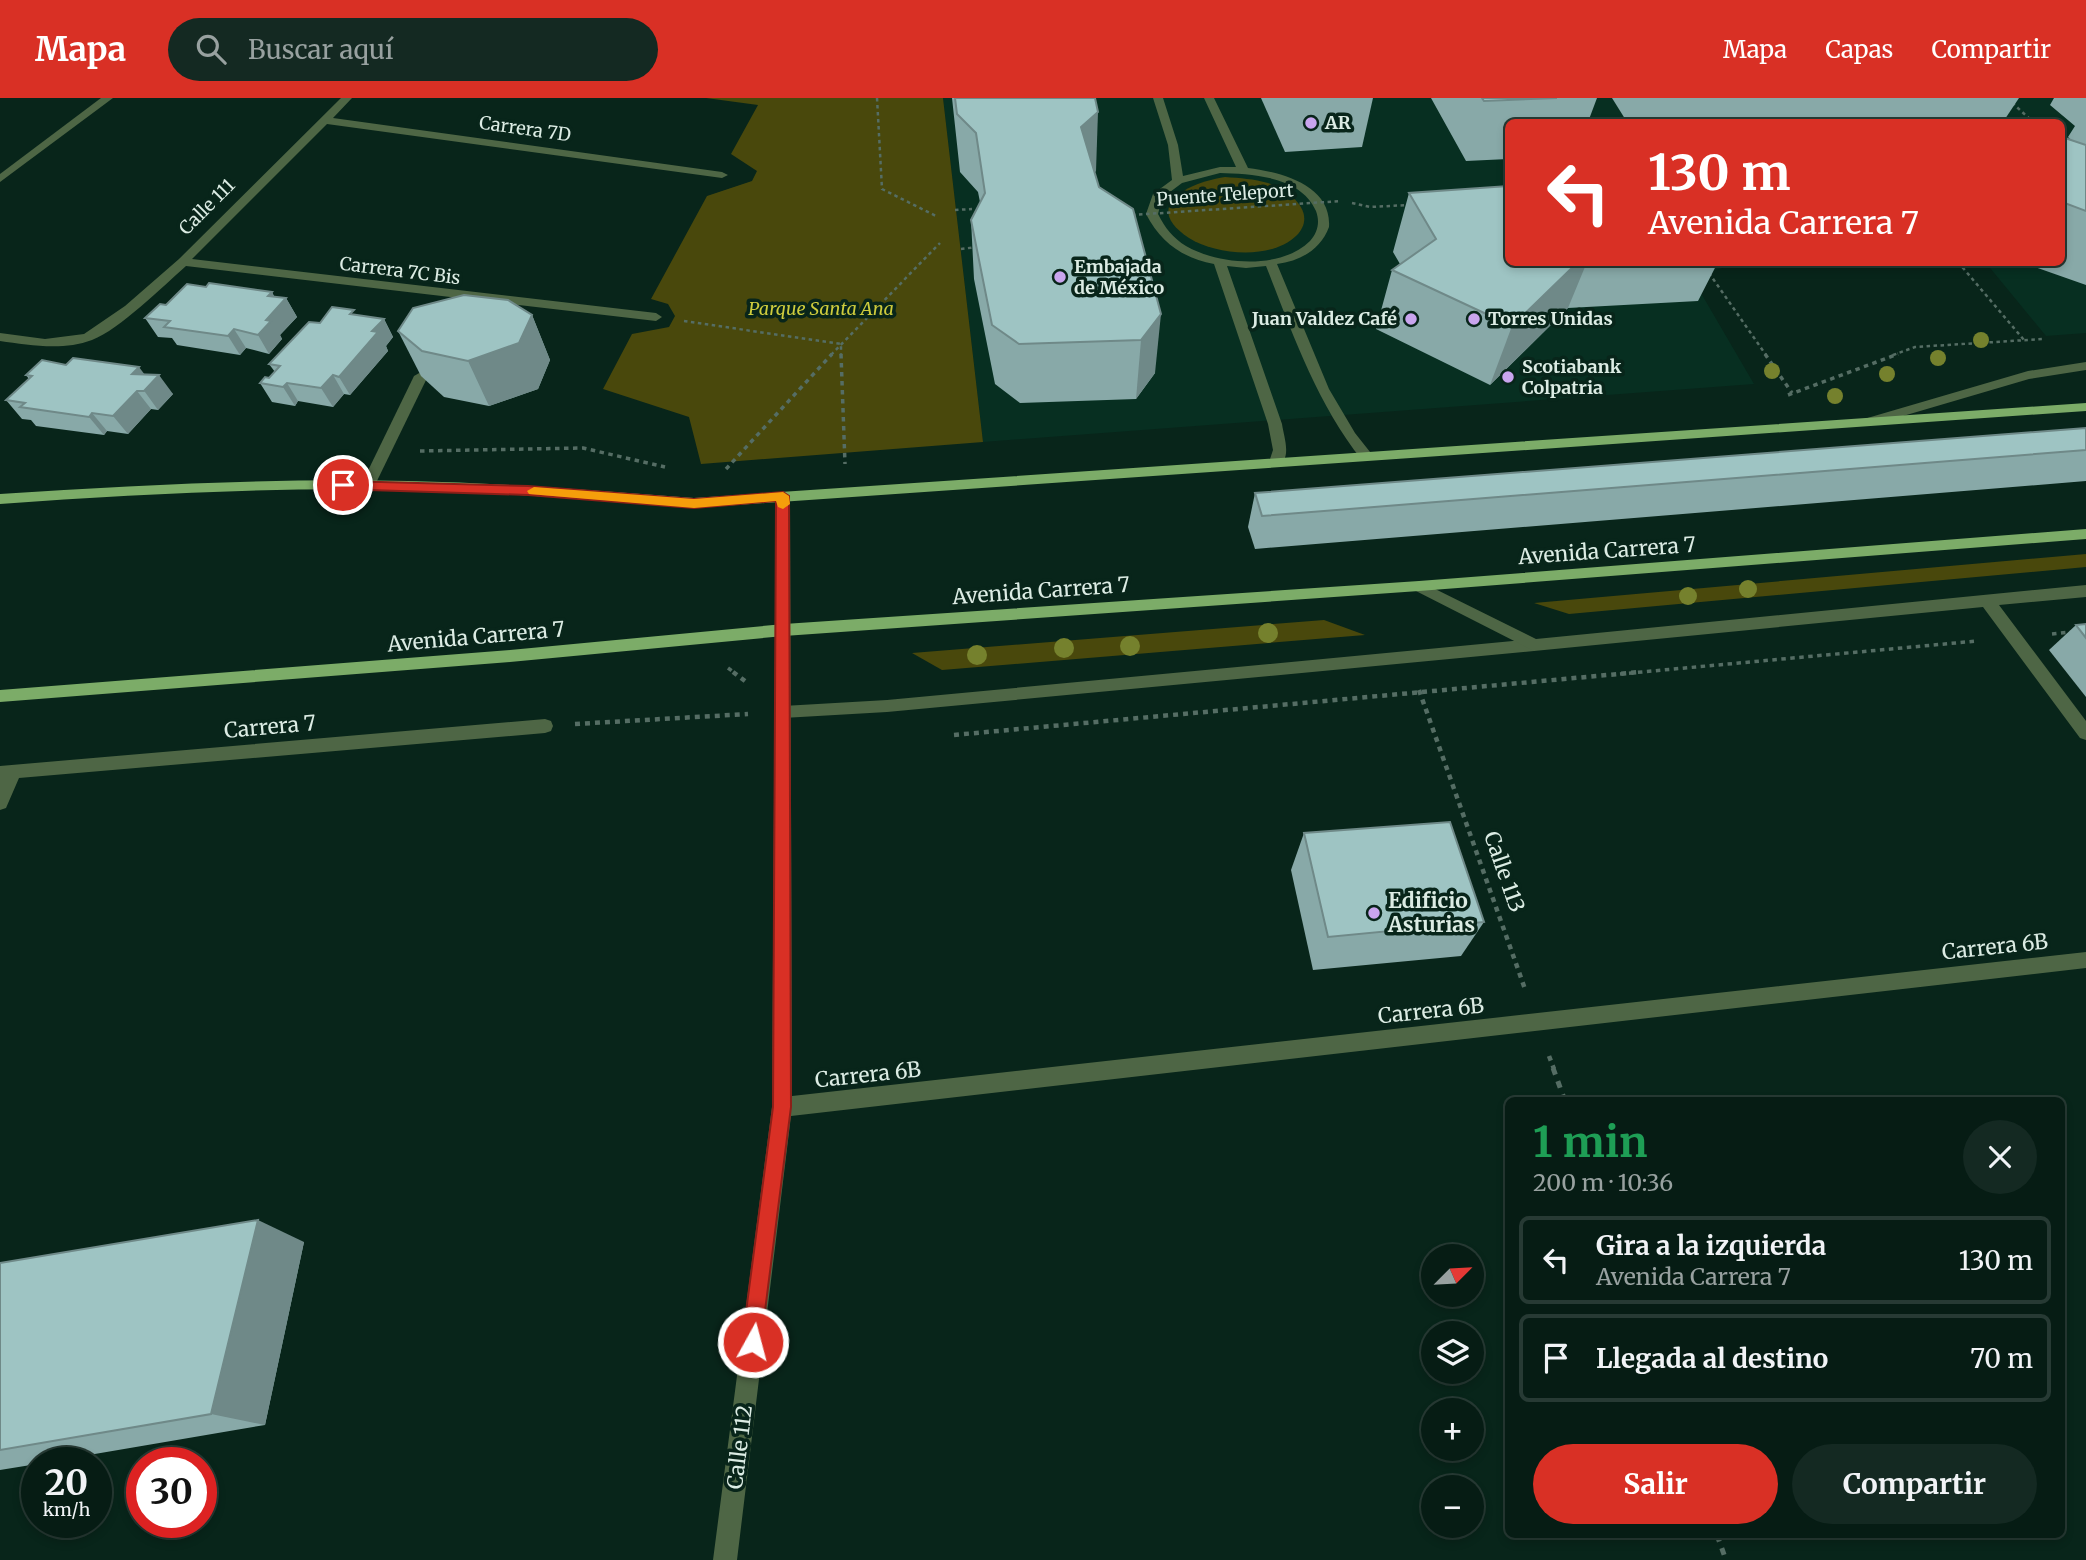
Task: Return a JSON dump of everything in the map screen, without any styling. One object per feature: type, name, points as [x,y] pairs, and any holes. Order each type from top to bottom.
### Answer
[{"type":"main road","points":[[0,499],[141,489],[368,485],[528,491],[694,503],[2086,407]]},
{"type":"main road","name":"Avenida Carrera 7","points":[[0,696],[497,657],[784,630],[1419,586],[2086,534]]},
{"type":"street","points":[[0,179],[108,98]]},
{"type":"street","name":"Calle 111","points":[[0,337],[45,343],[88,337],[129,309],[183,262],[347,98]]},
{"type":"street","points":[[1158,98],[1173,145],[1178,180]]},
{"type":"street","points":[[1209,98],[1243,170]]},
{"type":"street","name":"Carrera 7D","points":[[323,120],[722,175]]},
{"type":"street","points":[[1243,170],[1289,181],[1306,191],[1319,204],[1324,218],[1323,232],[1313,245],[1295,256],[1271,263],[1220,263],[1179,249],[1155,227],[1152,214],[1154,201],[1164,189],[1178,180],[1198,173],[1243,170]]},
{"type":"street","name":"Carrera 7C Bis","points":[[183,262],[468,302],[656,317]]},
{"type":"street","points":[[1220,263],[1275,424],[1280,450],[1276,463]]},
{"type":"street","points":[[1271,263],[1332,409],[1348,435],[1367,457]]},
{"type":"street","points":[[1869,422],[2028,375],[2086,366]]},
{"type":"street","points":[[368,485],[421,376]]},
{"type":"street","name":"Calle 112","points":[[725,1560],[782,1107],[783,496]]},
{"type":"street","points":[[1419,586],[1534,645]]},
{"type":"street","points":[[783,712],[887,706],[2086,592]]},
{"type":"street","points":[[1988,602],[2086,733]]},
{"type":"street","name":"Carrera 7","points":[[7,772],[545,726]]},
{"type":"street","points":[[0,803],[7,772]]},
{"type":"street","name":"Carrera 6B","points":[[782,1107],[2086,960]]},
{"type":"path","points":[[877,98],[882,189],[938,217]]},
{"type":"path","points":[[2006,112],[2008,100]]},
{"type":"path","points":[[2008,100],[2030,119]]},
{"type":"path","name":"Puente Teleport","points":[[1124,216],[1341,201],[1370,207],[1412,205]]},
{"type":"path","points":[[955,210],[972,208]]},
{"type":"path","points":[[694,503],[841,344],[940,243]]},
{"type":"path","points":[[961,249],[977,247]]},
{"type":"path","points":[[1961,266],[2024,340]]},
{"type":"path","points":[[1709,273],[1791,393]]},
{"type":"path","points":[[656,317],[841,344]]},
{"type":"path","points":[[1782,397],[1914,347],[2049,339]]},
{"type":"path","points":[[841,344],[846,477],[883,490]]},
{"type":"path","points":[[384,452],[583,448],[677,470]]},
{"type":"path","points":[[944,736],[2074,632]]},
{"type":"path","name":"Calle 113","points":[[1408,656],[1563,1097]]},
{"type":"path","points":[[545,726],[783,712]]},
{"type":"path","points":[[1718,1538],[1726,1560]]},
{"type":"shaded area","points":[[943,98],[2086,98],[2086,333],[2046,336],[1988,266],[2065,266],[2065,119],[1505,119],[1505,266],[1730,266],[1691,276],[1754,384],[983,442]]},
{"type":"green space","name":"Parque Santa Ana","points":[[706,98],[943,98],[983,442],[701,464],[689,417],[603,389],[632,334],[669,327],[675,316],[668,304],[651,299],[707,196],[752,181],[757,171],[731,154],[758,105]]},
{"type":"green space","points":[[1225,177],[1268,183],[1292,197],[1303,211],[1304,219],[1296,236],[1273,249],[1258,252],[1228,251],[1200,244],[1175,226],[1169,215],[1169,206],[1176,197],[1198,184]]},
{"type":"green space","points":[[2086,554],[2086,567],[1569,614],[1534,603]]},
{"type":"green space","points":[[1324,620],[1365,635],[942,670],[912,653]]},
{"type":"building","points":[[955,98],[1095,98],[1098,112],[1081,127],[1099,187],[1133,209],[1161,314],[1141,340],[1019,344],[992,325],[971,220],[985,193],[976,133],[957,114]]},
{"type":"building","points":[[1482,98],[1557,98],[1484,101]]},
{"type":"building","points":[[2065,138],[2086,145],[2086,211],[2065,203]]},
{"type":"building","points":[[1505,186],[1505,266],[1574,266],[1512,326],[1392,270],[1436,239],[1409,193]]},
{"type":"building","points":[[209,283],[272,292],[268,296],[286,298],[266,320],[271,321],[258,335],[234,329],[228,336],[164,327],[170,321],[145,318],[160,304],[166,305],[187,284],[206,287]]},
{"type":"building","points":[[464,295],[508,300],[532,315],[519,343],[468,361],[422,351],[398,331],[413,308]]},
{"type":"building","points":[[332,307],[354,310],[350,314],[384,319],[372,331],[378,332],[339,377],[333,375],[321,388],[287,383],[283,387],[260,383],[280,366],[269,364],[309,322],[320,323]]},
{"type":"building","points":[[73,358],[139,367],[132,374],[159,375],[144,391],[137,391],[113,416],[92,413],[89,417],[20,407],[25,403],[6,400],[32,376],[26,375],[42,360],[66,365]]},
{"type":"building","points":[[2086,428],[2086,450],[1262,516],[1255,493]]},
{"type":"building","points":[[2086,624],[2086,638],[2076,625]]},
{"type":"building","points":[[1450,822],[1484,922],[1328,937],[1304,833]]},
{"type":"building","points":[[258,1220],[211,1414],[0,1450],[0,1263]]},
{"type":"slow traffic","points":[[534,491],[694,503],[783,496],[783,504]]},
{"type":"place","name":"AR","points":[[1311,123]]},
{"type":"place","name":"Embajada de México","points":[[1060,277]]},
{"type":"place","name":"Juan Valdez Café","points":[[1411,319]]},
{"type":"place","name":"Torres Unidas","points":[[1474,319]]},
{"type":"place","name":"Scotiabank Colpatria","points":[[1508,377]]},
{"type":"place","name":"Edificio Asturias","points":[[1374,913]]},
{"type":"route","points":[[343,485],[528,491],[694,503],[783,496],[782,1107],[753,1342]]}]
